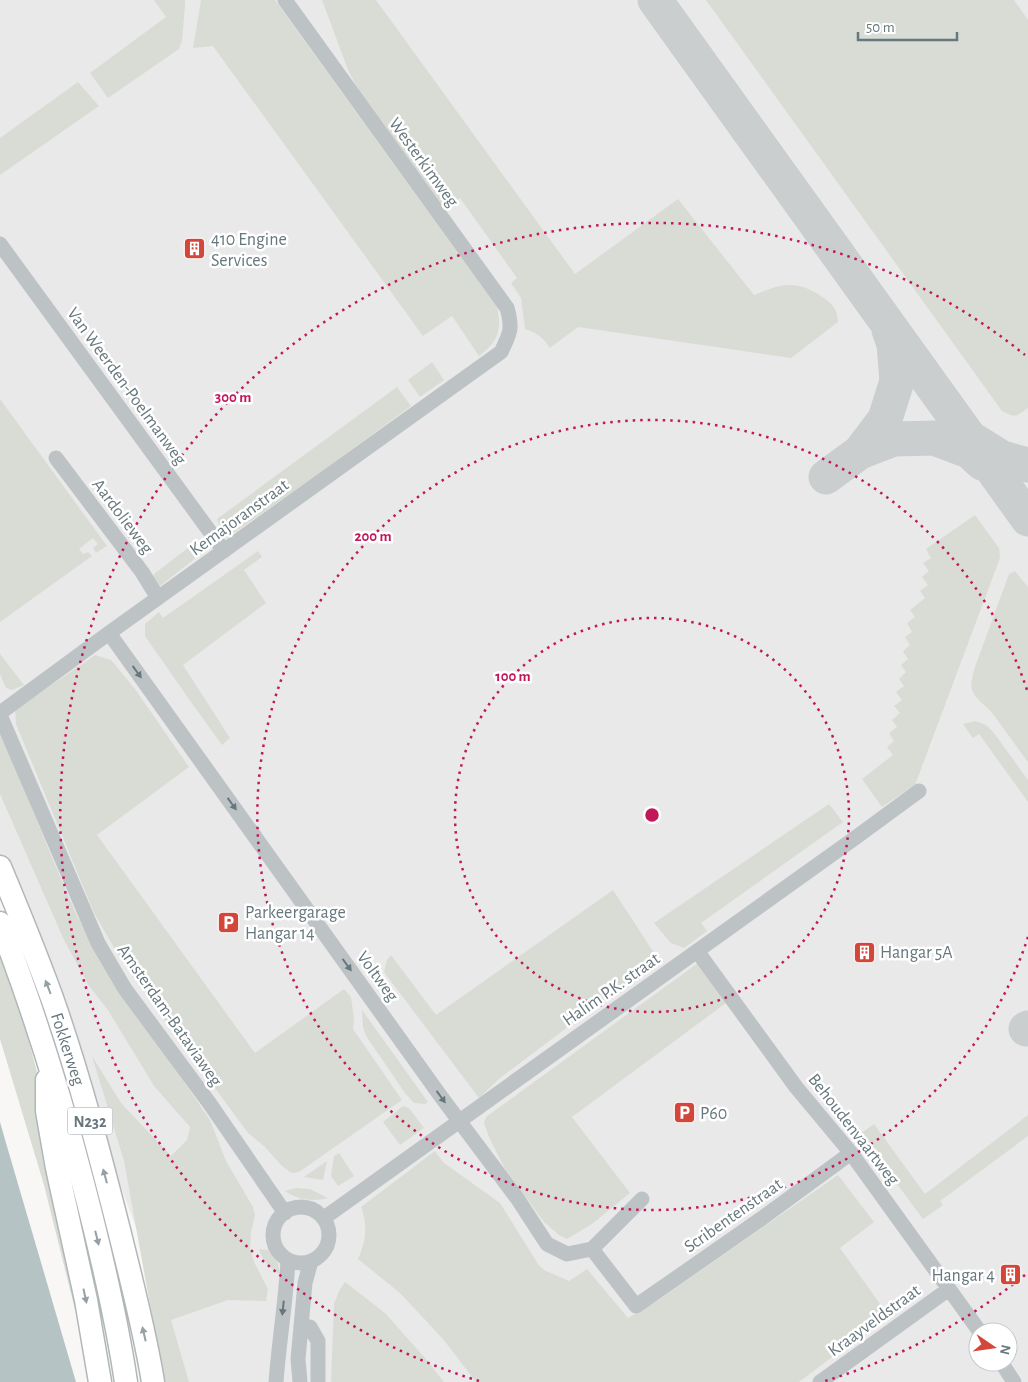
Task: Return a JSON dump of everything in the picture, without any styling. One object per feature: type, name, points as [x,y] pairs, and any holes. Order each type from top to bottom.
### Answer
[{"type":"main road","name":"Fokkerweg","points":[[0,867],[52,998],[82,1091],[108,1185],[153,1382]]},
{"type":"main road","name":"Fokkerweg","points":[[0,923],[20,975],[68,1127],[102,1259],[126,1382]]},
{"type":"main road","name":"N232","points":[[47,1056],[47,1111],[57,1168],[86,1300],[100,1382]]},
{"type":"street","name":"Westerkimweg","points":[[285,0],[507,308],[510,320],[509,336],[501,352]]},
{"type":"street","name":"Van Weerden-Poelmanweg","points":[[0,244],[224,551]]},
{"type":"street","name":"Kemajoranstraat","points":[[0,714],[109,633],[501,352]]},
{"type":"street","name":"Aardolieweg","points":[[56,458],[142,572],[158,598]]},
{"type":"street","name":"Voltweg","points":[[109,633],[459,1121],[518,1198],[547,1244],[567,1254],[592,1249]]},
{"type":"street","name":"Amsterdam-Bataviaweg","points":[[0,714],[98,943],[125,989],[210,1104],[285,1213]]},
{"type":"street","name":"Halim P.K. straat","points":[[324,1218],[919,791]]},
{"type":"street","name":"Behoudenvaartweg","points":[[698,951],[796,1087],[852,1153],[973,1322]]},
{"type":"street","name":"Scribentenstraat","points":[[592,1249],[636,1306],[852,1153]]},
{"type":"street","points":[[592,1249],[642,1199]]},
{"type":"street","points":[[295,1208],[305,1208],[316,1211],[324,1218],[328,1227],[329,1238],[326,1248],[320,1256],[311,1261],[299,1263],[288,1260],[282,1255],[274,1241],[274,1230],[278,1220],[285,1213],[295,1208]]},
{"type":"street","points":[[276,1382],[288,1260]]},
{"type":"street","points":[[300,1382],[298,1359],[302,1313],[305,1283],[311,1261]]},
{"type":"street","name":"Kraayveldstraat","points":[[820,1382],[949,1289]]},
{"type":"street","points":[[302,1313],[318,1340],[318,1382]]},
{"type":"street","points":[[304,1382],[309,1360],[310,1327]]},
{"type":"shaded area","points":[[0,0],[1028,0],[1028,1382],[179,1382],[150,1264],[0,868]]},
{"type":"shaded area","points":[[154,0],[185,0],[182,41],[179,49],[108,98],[90,73],[166,17]]},
{"type":"shaded area","points":[[201,0],[275,0],[497,307],[499,330],[491,346],[479,356],[452,316],[423,336],[213,46],[193,48]]},
{"type":"shaded area","points":[[322,0],[376,0],[575,274],[678,199],[754,295],[780,286],[795,285],[803,287],[821,296],[831,304],[837,313],[838,322],[791,358],[578,327],[550,348],[539,336],[525,329],[521,298],[511,283],[517,278],[460,198],[444,208],[359,91],[348,70]]},
{"type":"shaded area","points":[[706,0],[1014,0],[1028,20],[1028,408],[1015,416],[1002,411]]},
{"type":"shaded area","points":[[78,82],[99,106],[0,175],[0,138]]},
{"type":"shaded area","points":[[432,362],[444,380],[420,397],[408,380]]},
{"type":"shaded area","points":[[397,387],[411,406],[316,476],[225,539],[217,519]]},
{"type":"shaded area","points":[[0,399],[107,546],[96,553],[93,548],[98,544],[93,538],[79,549],[83,554],[88,552],[92,556],[0,622]]},
{"type":"shaded area","points":[[975,515],[999,548],[1000,558],[915,785],[882,807],[862,779],[893,755],[887,747],[894,741],[889,733],[897,727],[892,720],[900,713],[894,706],[902,700],[896,692],[904,686],[899,679],[906,672],[901,665],[908,659],[903,651],[910,645],[905,637],[912,632],[907,623],[915,617],[910,610],[925,598],[920,591],[928,585],[922,577],[929,571],[923,563],[931,558],[926,549]]},
{"type":"shaded area","points":[[201,538],[202,553],[160,586],[152,582],[154,574]]},
{"type":"shaded area","points":[[258,551],[262,557],[244,570],[266,603],[183,665],[230,738],[222,745],[145,636],[145,624],[159,612],[163,618]]},
{"type":"shaded area","points":[[1015,571],[1028,587],[1028,762],[971,687],[975,667],[1009,574]]},
{"type":"shaded area","points":[[0,654],[24,685],[12,690],[6,688],[0,674]]},
{"type":"shaded area","points":[[95,655],[111,660],[135,689],[189,767],[97,835],[255,1053],[344,989],[351,997],[354,1019],[353,1029],[402,1100],[299,1172],[290,1172],[282,1166],[265,1147],[248,1133],[116,951],[94,913],[16,724],[15,710]]},
{"type":"shaded area","points":[[975,721],[986,725],[994,733],[1028,780],[1028,802],[979,734],[973,738],[963,724]]},
{"type":"shaded area","points":[[0,730],[78,918],[103,963],[210,1120],[226,1161],[253,1207],[255,1215],[250,1249],[254,1262],[268,1289],[266,1301],[228,1300],[171,1320],[189,1382],[164,1382],[124,1161],[92,1056],[121,1103],[171,1156],[187,1140],[190,1127],[154,1086],[108,1010],[89,986],[64,940],[0,794]]},
{"type":"shaded area","points":[[829,804],[843,822],[701,923],[707,931],[684,948],[671,943],[654,923]]},
{"type":"shaded area","points":[[613,890],[658,959],[500,1078],[479,1098],[384,972],[387,960],[391,955],[436,1015]]},
{"type":"shaded area","points":[[0,949],[37,1072],[53,1180],[91,1374],[44,1185],[0,1039]]},
{"type":"shaded area","points":[[698,963],[726,1003],[572,1117],[630,1193],[592,1224],[567,1239],[559,1235],[544,1222],[505,1169],[489,1137],[484,1123],[486,1117]]},
{"type":"shaded area","points":[[362,1010],[428,1102],[425,1104],[414,1103],[405,1093],[366,1036],[363,1027]]},
{"type":"shaded area","points":[[403,1106],[409,1108],[424,1128],[400,1145],[383,1122]]},
{"type":"shaded area","points":[[1028,1115],[1028,1136],[940,1201],[943,1205],[923,1219],[860,1134],[874,1124],[925,1194]]},
{"type":"shaded area","points":[[0,1122],[6,1143],[76,1382],[0,1382]]},
{"type":"shaded area","points":[[435,1151],[444,1163],[500,1203],[538,1264],[544,1270],[569,1281],[587,1269],[628,1318],[657,1301],[838,1175],[874,1222],[840,1248],[888,1315],[799,1382],[476,1382],[443,1339],[400,1293],[358,1259],[365,1233],[365,1220],[361,1207]]},
{"type":"shaded area","points":[[339,1153],[354,1176],[338,1186],[331,1176],[334,1156]]},
{"type":"shaded area","points":[[327,1161],[323,1180],[304,1177]]},
{"type":"shaded area","points":[[296,1188],[310,1189],[328,1198],[306,1199],[285,1191]]},
{"type":"shaded area","points":[[259,1249],[268,1250],[278,1263],[280,1275],[267,1264]]},
{"type":"shaded area","points":[[345,1282],[385,1313],[444,1382],[331,1382],[334,1304]]},
{"type":"taxiway","points":[[655,0],[1028,519]]},
{"type":"taxiway","points":[[826,477],[860,452],[885,419],[897,381],[894,344],[889,330]]},
{"type":"taxiway","points":[[860,452],[894,439],[934,438],[969,451],[982,463]]},
{"type":"taxiway","points":[[975,441],[1002,458],[1028,465]]},
{"type":"place","name":"410 Engine Services","points":[[195,249]]},
{"type":"place","name":"Parkeergarage Hangar 14","points":[[229,922]]},
{"type":"place","name":"Hangar 5A","points":[[864,952]]},
{"type":"place","name":"P60","points":[[684,1113]]},
{"type":"place","name":"Hangar 4","points":[[1011,1275]]}]
